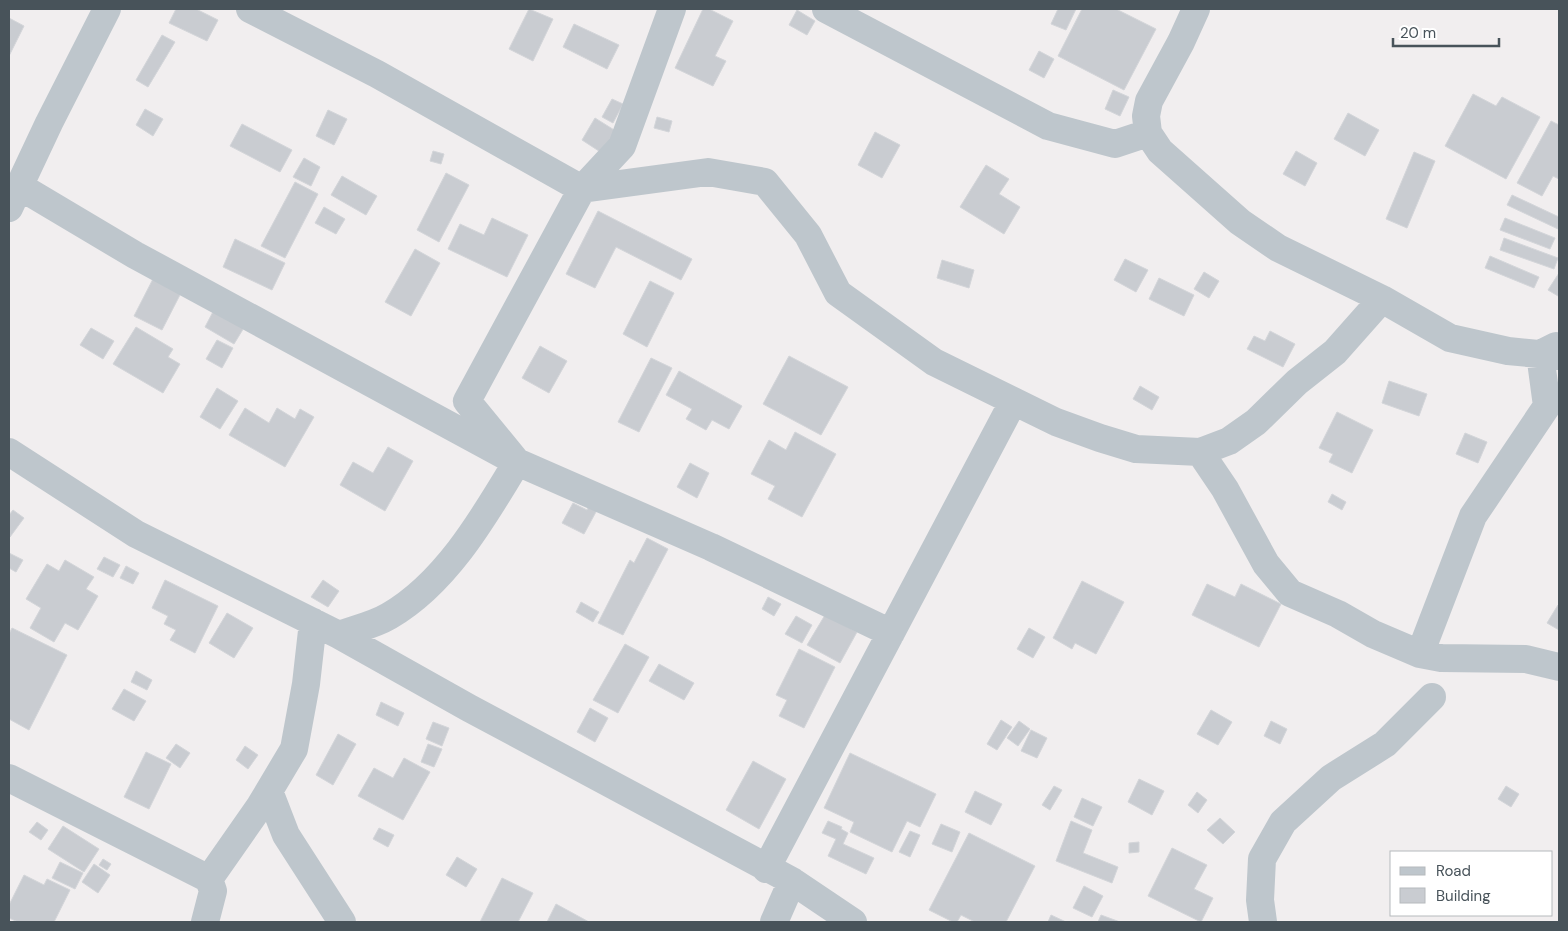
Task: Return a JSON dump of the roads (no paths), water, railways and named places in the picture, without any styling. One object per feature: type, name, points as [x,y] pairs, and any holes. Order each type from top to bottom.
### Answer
[{"type":"street","points":[[107,9],[14,197],[135,255],[517,462],[711,547],[891,634]]},
{"type":"street","points":[[250,9],[377,74],[582,189],[708,172],[765,182],[808,235],[838,294],[934,362],[1056,422],[1136,449],[1200,452],[1229,441],[1256,422],[1298,382],[1335,352],[1382,299]]},
{"type":"street","points":[[517,462],[467,401],[582,189],[622,146],[672,9]]},
{"type":"street","points":[[826,9],[1048,126],[1115,144],[1148,133]]},
{"type":"street","points":[[1196,9],[1181,42],[1149,101],[1146,116],[1148,133],[1160,152],[1240,222],[1278,248],[1382,299],[1450,338],[1508,350],[1553,352],[1547,406],[1473,516],[1420,654]]},
{"type":"street","points":[[766,869],[891,634],[915,584],[1013,402]]},
{"type":"street","points":[[9,452],[136,534],[339,636],[792,882],[853,922]]},
{"type":"street","points":[[1200,452],[1225,489],[1266,564],[1290,593],[1338,614],[1373,634],[1420,654],[1442,658],[1526,659],[1559,667]]},
{"type":"street","points":[[339,636],[388,617],[411,600],[448,565],[479,526],[517,462]]},
{"type":"street","points":[[209,879],[269,791],[294,748],[306,684],[313,622]]},
{"type":"street","points":[[1263,922],[1260,900],[1262,859],[1283,822],[1331,778],[1385,744],[1432,697]]},
{"type":"street","points":[[9,778],[209,879],[213,891],[205,922]]},
{"type":"street","points":[[269,791],[286,835],[342,922]]},
{"type":"street","points":[[774,922],[792,882]]}]
